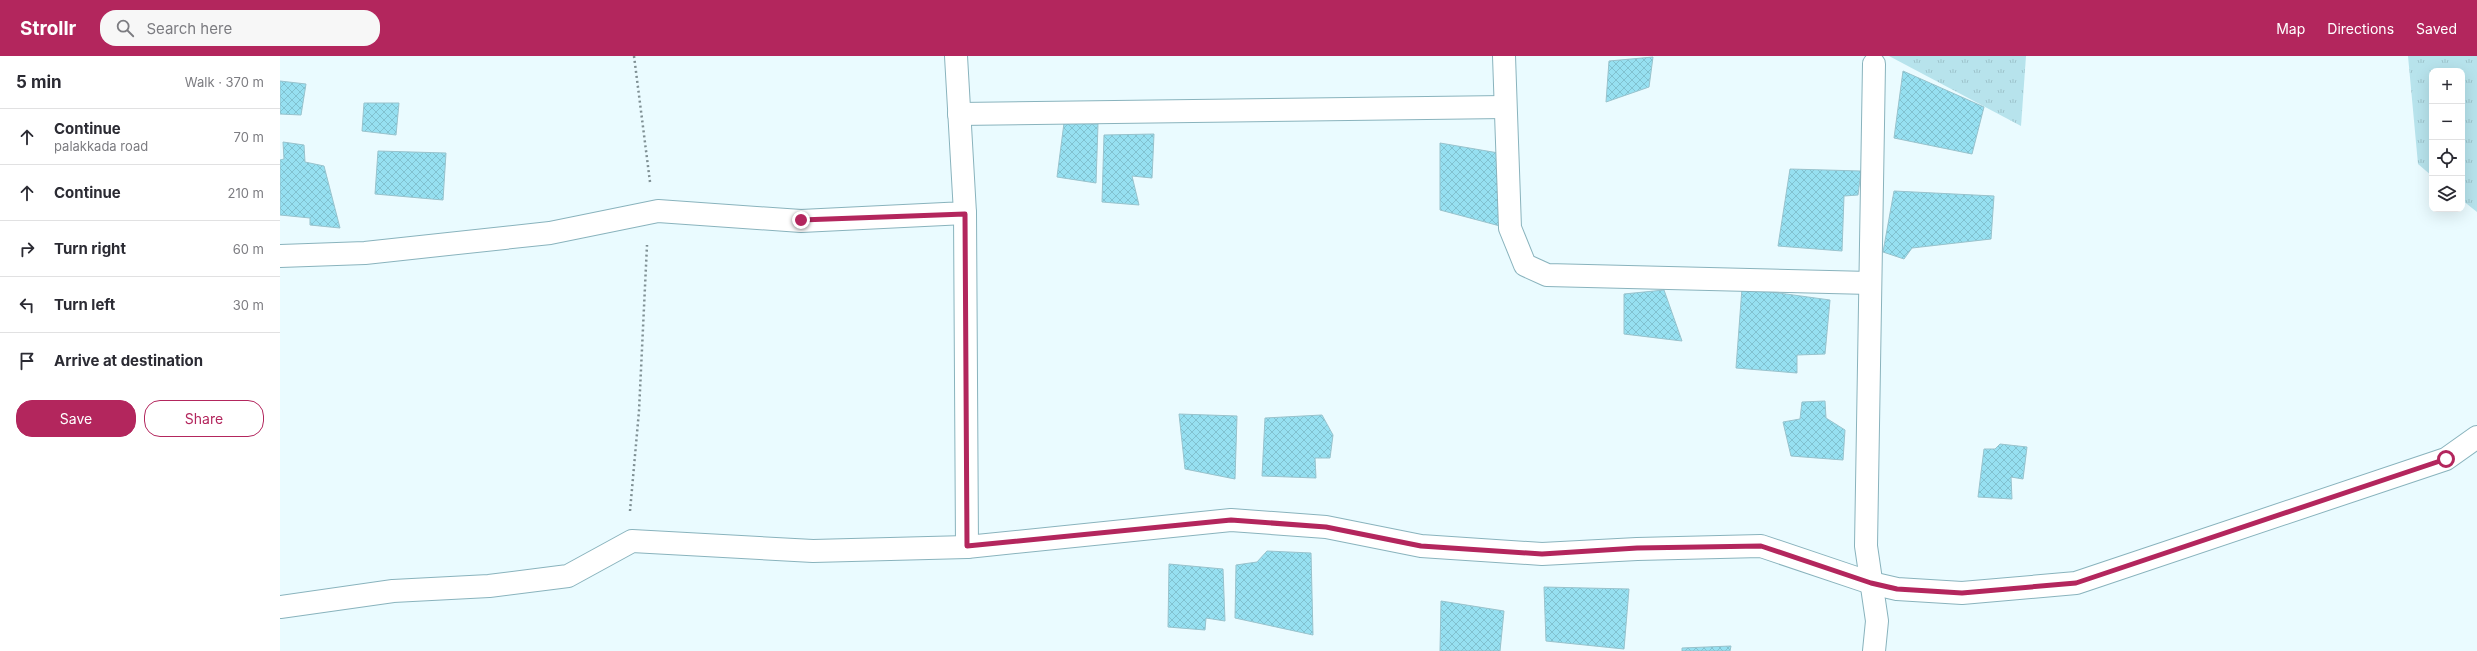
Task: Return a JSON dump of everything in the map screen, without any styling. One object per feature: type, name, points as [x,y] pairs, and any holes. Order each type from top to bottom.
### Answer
[{"type":"street","points":[[956,56],[965,214],[967,546]]},
{"type":"street","points":[[1504,56],[1510,228],[1525,265],[1547,275],[1870,283]]},
{"type":"street","points":[[1874,64],[1866,546],[1877,622],[1874,651]]},
{"type":"street","points":[[959,114],[1505,107]]},
{"type":"street","points":[[280,256],[365,253],[550,233],[658,210],[801,220],[965,214]]},
{"type":"street","points":[[280,607],[393,591],[489,586],[568,576],[632,541],[813,551],[967,546],[1231,520],[1326,527],[1421,546],[1542,554],[1637,548],[1761,546],[1871,583],[1897,589],[1962,593],[2076,583],[2446,459],[2477,437]]},
{"type":"path","points":[[627,544],[639,411],[651,188],[634,56]]},
{"type":"green space","points":[[1889,56],[2026,56],[2021,126]]},
{"type":"green space","points":[[2408,56],[2477,56],[2477,212],[2465,202],[2465,68],[2429,68],[2429,173],[2418,164]]},
{"type":"building","points":[[1653,57],[1649,87],[1606,102],[1609,61]]},
{"type":"building","points":[[1903,71],[1984,107],[1972,154],[1894,138]]},
{"type":"building","points":[[280,81],[306,84],[301,115],[280,114]]},
{"type":"building","points":[[364,103],[399,103],[396,135],[362,131]]},
{"type":"building","points":[[1064,123],[1098,124],[1096,183],[1057,177]]},
{"type":"building","points":[[1154,134],[1152,178],[1132,176],[1139,205],[1102,202],[1104,135]]},
{"type":"building","points":[[283,142],[304,145],[305,162],[324,166],[340,228],[310,225],[310,218],[280,215],[280,160],[284,159]]},
{"type":"building","points":[[1440,143],[1516,156],[1515,230],[1440,210]]},
{"type":"building","points":[[378,151],[446,153],[443,200],[375,194]]},
{"type":"building","points":[[1790,169],[1861,171],[1858,195],[1844,196],[1842,251],[1778,246]]},
{"type":"building","points":[[1894,191],[1994,196],[1991,239],[1912,248],[1904,259],[1883,252]]},
{"type":"building","points":[[1742,288],[1830,300],[1825,354],[1797,355],[1797,373],[1736,368]]},
{"type":"building","points":[[1664,290],[1682,341],[1624,334],[1624,294]]},
{"type":"building","points":[[1825,401],[1826,418],[1845,430],[1843,460],[1791,456],[1783,422],[1800,419],[1802,402]]},
{"type":"building","points":[[1179,414],[1237,416],[1235,479],[1185,469]]},
{"type":"building","points":[[1322,415],[1333,435],[1330,458],[1315,458],[1316,478],[1262,476],[1265,418]]},
{"type":"building","points":[[2000,444],[2027,447],[2023,479],[2011,477],[2012,499],[1978,497],[1984,449],[1995,449]]},
{"type":"building","points":[[1267,551],[1311,553],[1313,635],[1235,618],[1236,565],[1257,562]]},
{"type":"building","points":[[1169,564],[1223,569],[1225,621],[1206,618],[1205,630],[1168,627]]},
{"type":"building","points":[[1544,587],[1629,589],[1624,649],[1546,641]]},
{"type":"building","points":[[1441,601],[1504,611],[1500,651],[1440,651]]},
{"type":"building","points":[[1731,646],[1730,651],[1682,651],[1682,648]]},
{"type":"route","points":[[801,220],[965,214],[967,546],[1106,531],[1231,520],[1326,527],[1421,546],[1542,554],[1637,548],[1761,546],[1871,583],[1897,589],[1962,593],[2076,583],[2446,459]]}]
